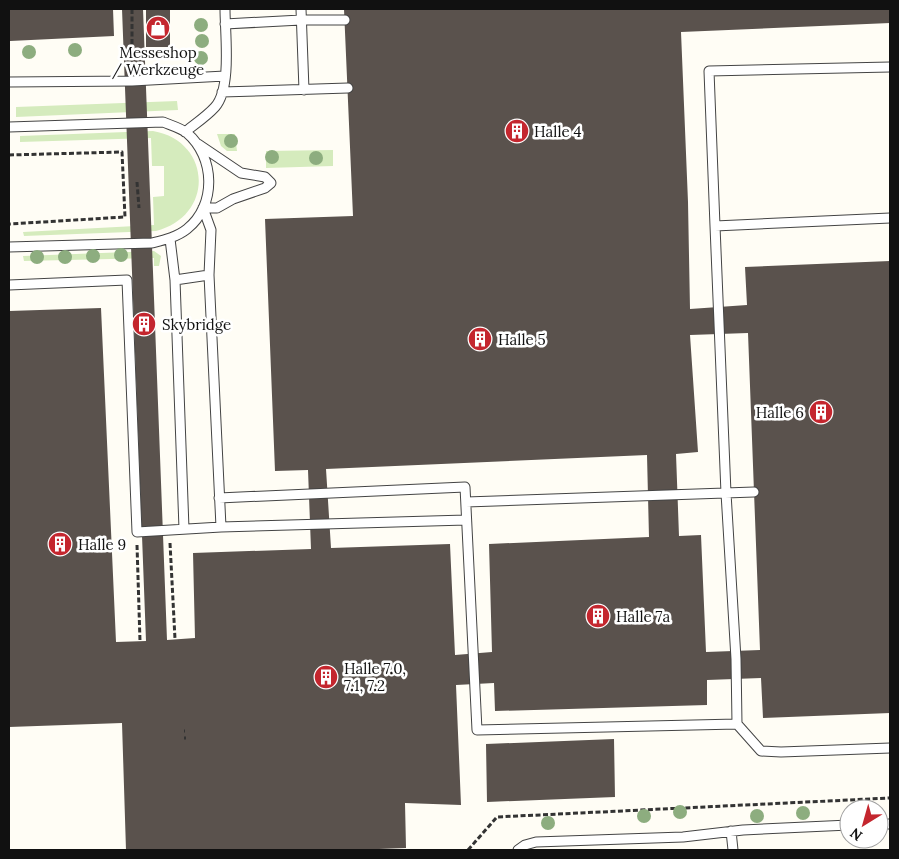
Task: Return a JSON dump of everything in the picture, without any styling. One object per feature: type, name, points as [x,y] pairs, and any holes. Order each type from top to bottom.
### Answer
[{"type":"lane","points":[[185,132],[216,106],[222,92],[225,76],[225,9]]},
{"type":"lane","points":[[301,9],[304,90]]},
{"type":"lane","points":[[225,24],[345,20]]},
{"type":"lane","points":[[890,67],[709,72],[726,493],[736,659],[737,724],[761,751],[890,748]]},
{"type":"lane","points":[[9,82],[132,81],[225,76]]},
{"type":"lane","points":[[222,92],[348,88]]},
{"type":"lane","points":[[9,128],[163,122],[185,132],[196,143],[241,173],[265,177],[271,183],[265,188],[233,199],[217,208],[202,208]]},
{"type":"lane","points":[[9,247],[152,243],[170,239],[187,229],[196,219],[208,197],[209,176],[204,158],[196,143]]},
{"type":"lane","points":[[202,208],[211,230],[209,275],[221,527]]},
{"type":"lane","points":[[715,226],[890,218]]},
{"type":"lane","points":[[170,239],[175,280],[184,529]]},
{"type":"lane","points":[[175,280],[209,275]]},
{"type":"lane","points":[[9,285],[127,280],[137,532],[221,527],[466,520]]},
{"type":"lane","points":[[219,498],[466,487],[477,730],[737,724]]},
{"type":"lane","points":[[466,502],[754,492]]},
{"type":"lane","points":[[518,850],[525,845],[536,842],[683,837],[731,831],[839,826]]},
{"type":"lane","points":[[731,831],[733,850]]},
{"type":"path","points":[[132,9],[132,81]]},
{"type":"path","points":[[9,155],[122,152],[125,217],[9,224]]},
{"type":"path","points":[[137,182],[139,208]]},
{"type":"path","points":[[170,530],[175,639]]},
{"type":"path","points":[[137,532],[140,641]]},
{"type":"path","points":[[468,850],[497,817],[890,798]]},
{"type":"green space","points":[[177,101],[178,110],[16,117],[16,107]]},
{"type":"green space","points":[[153,131],[172,138],[187,149],[195,163],[199,179],[197,195],[189,210],[175,223],[156,231],[24,236],[23,232],[154,225],[153,197],[164,196],[164,166],[152,166],[151,138],[20,142],[20,136]]},
{"type":"green space","points":[[217,134],[235,134],[237,151],[227,151],[221,146]]},
{"type":"green space","points":[[333,150],[333,166],[266,168],[266,151]]},
{"type":"green space","points":[[154,251],[161,256],[159,266],[154,266],[154,258],[24,261],[23,256]]},
{"type":"building","points":[[9,9],[113,9],[114,36],[10,41]]},
{"type":"building","points":[[122,9],[143,9],[167,640],[195,638],[193,553],[311,549],[308,470],[275,471],[265,219],[353,216],[344,9],[890,9],[890,23],[681,32],[690,309],[747,305],[745,267],[890,261],[890,713],[763,718],[761,678],[707,680],[707,705],[495,711],[494,683],[456,685],[461,805],[405,803],[406,848],[352,850],[126,850],[122,723],[9,727],[9,311],[101,308],[116,642],[146,641]],"holes":[[[748,333],[760,650],[706,652],[701,535],[679,536],[676,454],[698,452],[690,335]],[[647,455],[649,537],[489,544],[492,652],[455,655],[450,544],[331,548],[326,469]]]},
{"type":"building","name":"Messeshop / Werkzeuge","points":[[146,9],[170,9],[170,47],[146,47]]},
{"type":"building","points":[[614,739],[615,797],[487,802],[486,744]]},
{"type":"place","name":"Messeshop / Werkzeuge","points":[[158,28]]},
{"type":"place","name":"Halle 4","points":[[517,131]]},
{"type":"place","name":"Skybridge","points":[[144,324]]},
{"type":"place","name":"Halle 5","points":[[480,339]]},
{"type":"place","name":"Halle 6","points":[[821,412]]},
{"type":"place","name":"Halle 9","points":[[60,544]]},
{"type":"place","name":"Halle 7a","points":[[598,616]]},
{"type":"place","name":"Halle 7.0, 7.1, 7.2","points":[[326,677]]}]
